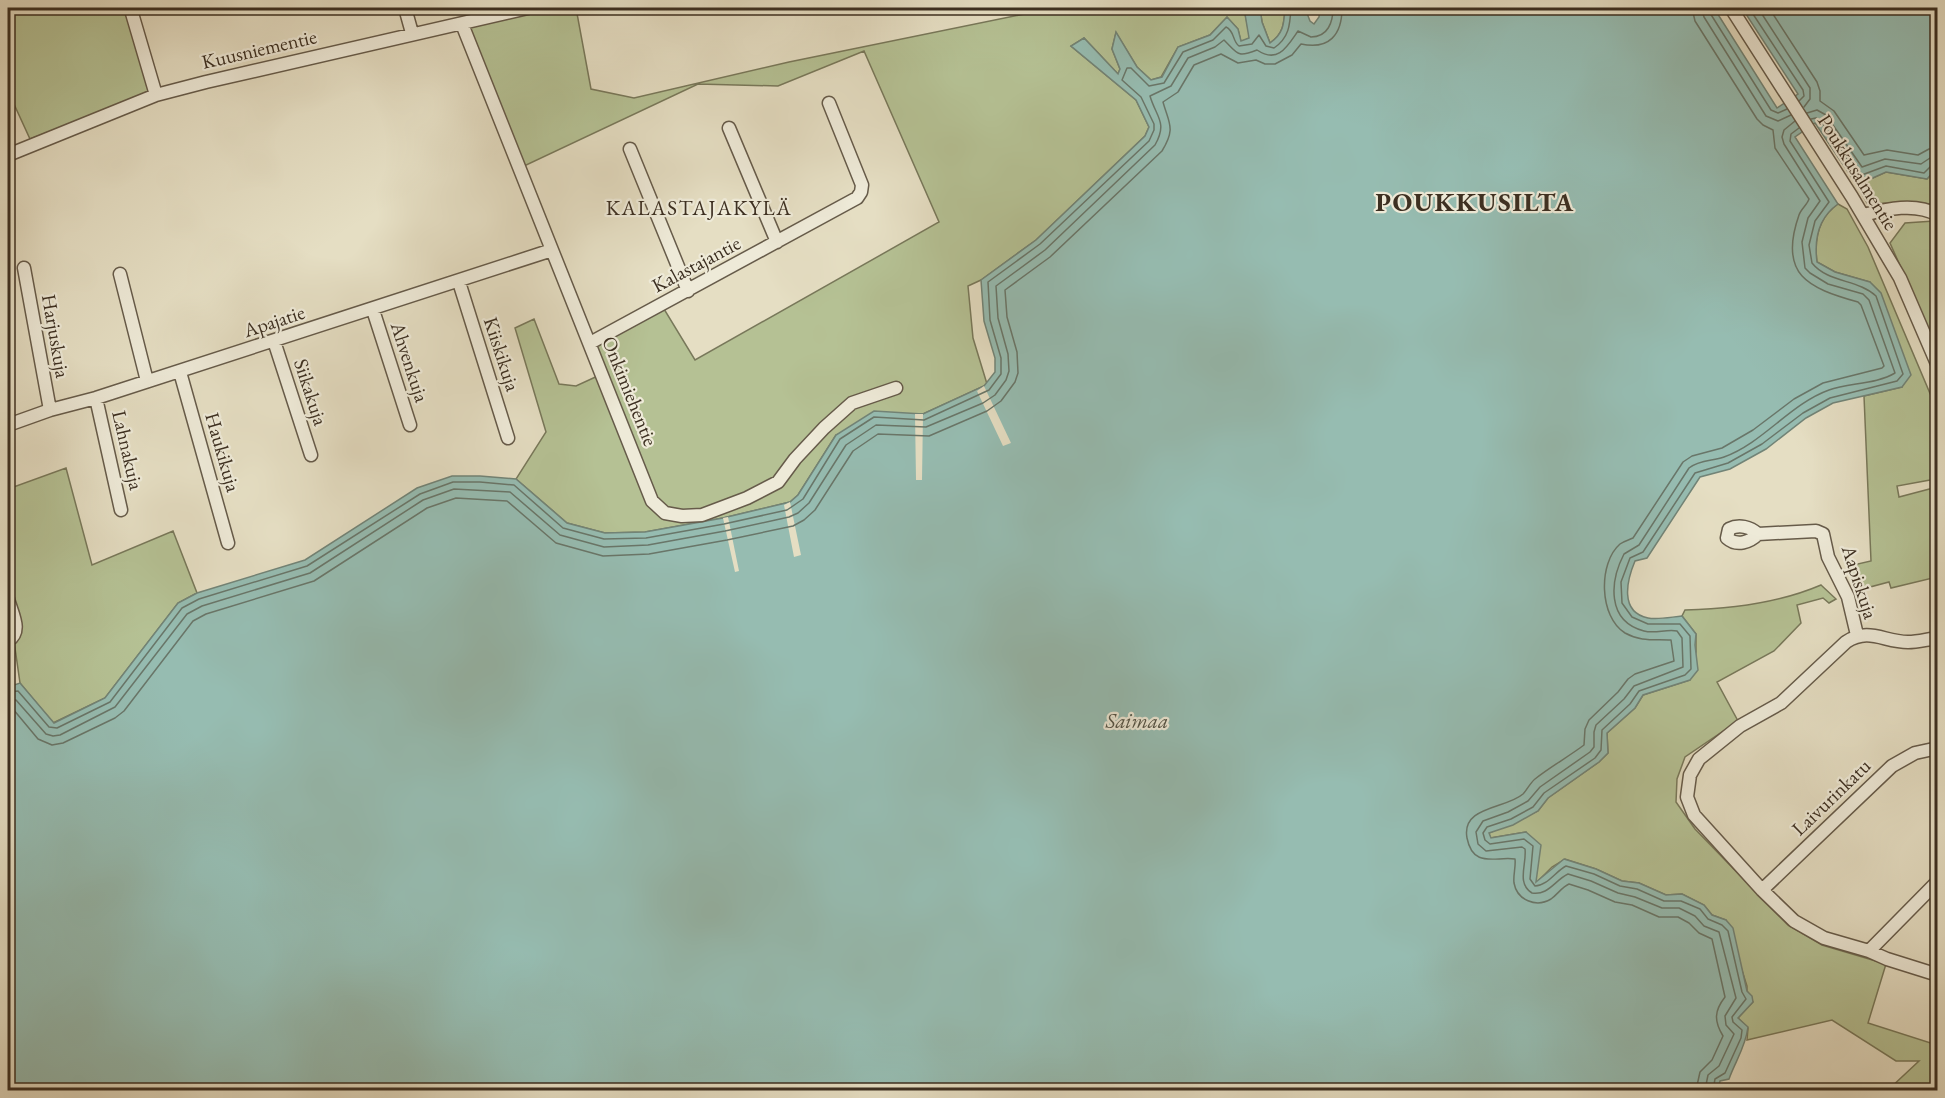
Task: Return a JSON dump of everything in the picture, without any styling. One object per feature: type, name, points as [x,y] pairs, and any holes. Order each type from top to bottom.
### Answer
[{"type":"street","points":[[132,8],[156,95]]},
{"type":"street","points":[[405,8],[412,33]]},
{"type":"street","name":"Kuusniementie","points":[[8,155],[156,95],[412,33],[528,8]]},
{"type":"street","name":"Poukkusalmentie","points":[[1731,8],[1863,215],[1900,278],[1938,366]]},
{"type":"street","name":"Onkimiehentie","points":[[462,24],[652,501],[665,513],[682,516],[702,515],[747,498],[778,482],[795,459],[824,428],[852,403],[896,388]]},
{"type":"street","name":"Kalastajantie","points":[[590,343],[857,198],[862,185],[829,104]]},
{"type":"street","points":[[729,128],[777,242]]},
{"type":"street","points":[[630,149],[688,291]]},
{"type":"street","points":[[1863,215],[1893,208],[1929,210],[1938,215]]},
{"type":"street","name":"Apajatie","points":[[8,425],[373,310],[552,250]]},
{"type":"street","name":"Harjuskuja","points":[[24,268],[50,410]]},
{"type":"street","points":[[120,274],[147,381]]},
{"type":"street","name":"Kiiskikuja","points":[[459,282],[508,438]]},
{"type":"street","name":"Ahvenkuja","points":[[373,310],[410,425]]},
{"type":"street","name":"Siikakuja","points":[[274,341],[311,455]]},
{"type":"street","name":"Haukikuja","points":[[180,372],[228,543]]},
{"type":"street","name":"Lahnakuja","points":[[96,398],[121,510]]},
{"type":"street","name":"Aapiskuja","points":[[1758,534],[1816,531],[1823,534],[1828,557],[1848,597],[1857,635]]},
{"type":"street","points":[[8,599],[17,628],[11,639]]},
{"type":"street","points":[[1938,638],[1906,642],[1857,635],[1846,642],[1781,703],[1740,726],[1699,759],[1690,776],[1687,797],[1694,815],[1762,890],[1794,921],[1824,938],[1938,975]]},
{"type":"street","name":"Laivurinkatu","points":[[1762,890],[1892,766],[1915,753],[1938,748]]},
{"type":"street","points":[[1869,951],[1938,881]]},
{"type":"green space","points":[[8,8],[132,8],[152,93],[30,139],[8,91]]},
{"type":"green space","points":[[528,8],[576,8],[591,89],[634,98],[789,62],[1054,8],[1244,8],[1250,38],[1241,42],[1238,29],[1227,17],[1210,35],[1178,47],[1161,77],[1151,80],[1137,67],[1116,33],[1112,49],[1120,69],[1118,74],[1084,38],[1071,46],[1136,100],[1149,127],[1145,136],[1036,240],[981,280],[968,286],[973,338],[987,384],[923,414],[915,414],[836,435],[798,495],[790,502],[723,518],[645,532],[605,533],[567,523],[516,479],[546,432],[515,328],[534,319],[559,384],[576,386],[602,374],[590,343],[661,304],[695,360],[939,222],[864,51],[778,86],[698,84],[522,167],[462,24]]},
{"type":"green space","points":[[1260,8],[1285,8],[1281,31],[1270,43],[1262,22]]},
{"type":"green space","points":[[1937,168],[1937,204],[1867,203],[1857,185],[1886,172],[1927,179]]},
{"type":"green space","points":[[1838,204],[1847,209],[1868,247],[1937,410],[1937,474],[1930,480],[1897,486],[1899,497],[1937,487],[1937,577],[1891,588],[1889,582],[1855,591],[1849,566],[1871,561],[1864,396],[1902,387],[1870,282],[1835,272],[1817,262],[1816,245],[1819,230],[1826,216]]},
{"type":"green space","points":[[1934,221],[1937,223],[1937,349],[1890,243],[1905,223]]},
{"type":"green space","points":[[66,468],[92,565],[173,531],[197,593],[178,603],[105,698],[53,723],[20,683],[8,599],[8,489]]},
{"type":"green space","points":[[1821,585],[1836,599],[1829,603],[1823,598],[1797,605],[1801,623],[1774,651],[1717,682],[1738,721],[1685,757],[1677,779],[1676,802],[1695,829],[1788,925],[1822,945],[1886,964],[1868,1023],[1937,1045],[1937,1090],[1888,1090],[1919,1061],[1896,1061],[1832,1020],[1747,1040],[1748,1028],[1738,1018],[1753,1002],[1747,991],[1726,920],[1712,915],[1704,905],[1682,894],[1666,895],[1639,883],[1622,881],[1596,869],[1565,859],[1552,867],[1536,883],[1526,832],[1490,838],[1489,833],[1538,811],[1548,798],[1599,762],[1608,753],[1607,733],[1635,708],[1643,695],[1690,680],[1696,652],[1696,634],[1682,616],[1685,610],[1771,601]]},
{"type":"water","name":"Saimaa","points":[[1244,8],[1260,8],[1262,22],[1270,43],[1281,31],[1285,8],[1305,8],[1310,21],[1314,24],[1319,17],[1320,8],[1714,8],[1777,108],[1798,94],[1742,8],[1937,8],[1937,168],[1927,179],[1886,172],[1857,185],[1815,123],[1795,137],[1838,204],[1826,216],[1819,230],[1816,245],[1817,262],[1835,272],[1870,282],[1881,293],[1911,375],[1902,387],[1833,403],[1806,418],[1766,449],[1730,469],[1700,477],[1647,558],[1635,561],[1628,586],[1629,602],[1639,615],[1656,619],[1682,616],[1696,634],[1698,670],[1690,680],[1643,695],[1635,708],[1607,733],[1608,753],[1599,762],[1548,798],[1538,811],[1513,825],[1489,833],[1491,838],[1526,832],[1541,845],[1536,882],[1564,859],[1596,869],[1622,881],[1639,883],[1666,895],[1682,894],[1704,905],[1712,915],[1726,920],[1733,928],[1747,991],[1752,996],[1753,1002],[1738,1018],[1748,1027],[1745,1041],[1729,1079],[1720,1081],[1718,1090],[8,1090],[8,687],[20,683],[54,723],[105,698],[178,603],[197,593],[305,560],[417,488],[452,476],[516,479],[567,523],[605,533],[645,532],[723,518],[790,502],[798,495],[836,435],[874,411],[923,414],[984,386],[995,372],[995,358],[984,321],[981,280],[1036,240],[1145,136],[1149,127],[1136,100],[1071,46],[1084,38],[1118,74],[1120,69],[1112,49],[1116,32],[1137,67],[1151,80],[1162,77],[1178,47],[1210,35],[1227,17],[1238,29],[1241,41],[1249,38]]},
{"type":"pier","points":[[984,386],[1011,443],[1003,446],[977,391]]},
{"type":"pier","points":[[915,414],[923,414],[922,480],[916,480]]},
{"type":"pier","points":[[790,502],[801,555],[794,557],[784,505]]},
{"type":"pier","points":[[728,517],[739,571],[735,572],[723,518]]},
{"type":"district","name":"POUKKUSILTA","points":[[1475,202]]},
{"type":"district","name":"KALASTAJAKYLÄ","points":[[699,208]]}]
